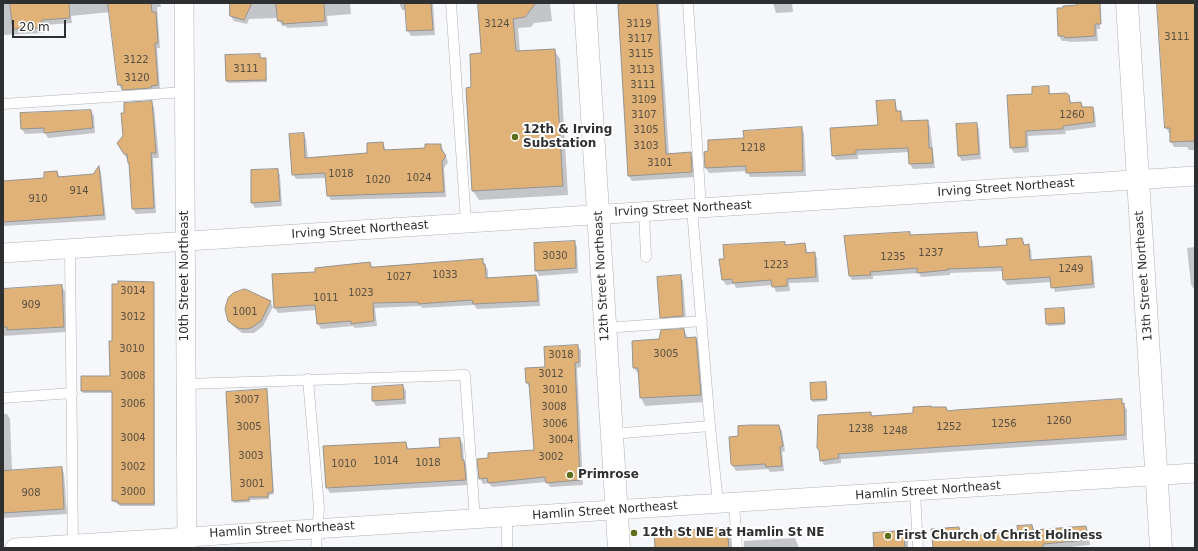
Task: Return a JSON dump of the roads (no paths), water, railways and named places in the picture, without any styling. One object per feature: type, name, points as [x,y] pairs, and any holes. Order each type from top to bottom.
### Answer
[{"type":"street","name":"10th Street Northeast","points":[[184,3],[187,542]]},
{"type":"street","name":"12th Street Northeast","points":[[585,3],[619,548]]},
{"type":"street","name":"13th Street Northeast","points":[[1127,3],[1161,548]]},
{"type":"street","name":"Irving Street Northeast","points":[[3,253],[1195,176]]},
{"type":"street","name":"Hamlin Street Northeast","points":[[15,548],[187,542],[316,528],[507,518],[1195,473]]},
{"type":"lane","points":[[452,3],[466,223]]},
{"type":"lane","points":[[688,3],[696,209],[702,321],[710,426],[737,548]]},
{"type":"lane","points":[[3,104],[185,92]]},
{"type":"lane","points":[[644,211],[646,257]]},
{"type":"lane","points":[[70,249],[73,546]]},
{"type":"lane","points":[[605,328],[702,321]]},
{"type":"lane","points":[[186,384],[465,375],[475,520]]},
{"type":"lane","points":[[308,380],[319,508],[316,528],[316,548]]},
{"type":"lane","points":[[3,398],[72,393]]},
{"type":"lane","points":[[611,434],[710,426]]},
{"type":"lane","points":[[915,492],[918,548]]},
{"type":"lane","points":[[507,518],[507,548]]},
{"type":"place","name":"12th & Irving Substation","points":[[515,137]]},
{"type":"place","name":"Primrose","points":[[570,475]]},
{"type":"place","name":"12th St NE at Hamlin St NE","points":[[634,533]]},
{"type":"place","name":"First Church of Christ Holiness","points":[[888,536]]}]
